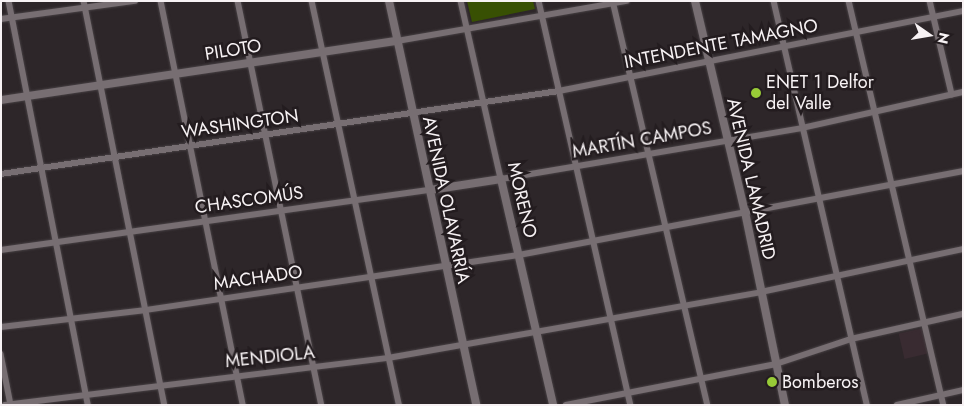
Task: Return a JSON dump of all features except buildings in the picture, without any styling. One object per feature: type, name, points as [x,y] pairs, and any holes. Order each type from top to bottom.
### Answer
[{"type":"main road","name":"AVENIDA OLAVARRÍA","points":[[389,1],[430,190],[444,265],[476,405]]},
{"type":"main road","name":"AVENIDA LAMADRID","points":[[695,1],[762,292],[785,405]]},
{"type":"main road","name":"PILOTO","points":[[1,100],[397,41]]},
{"type":"main road","name":"CHASCOMÚS","points":[[430,190],[501,179]]},
{"type":"main road","name":"MORENO","points":[[501,179],[553,405]]},
{"type":"street","points":[[9,1],[88,405]]},
{"type":"street","points":[[1,19],[85,4],[135,1]]},
{"type":"street","points":[[161,1],[243,405]]},
{"type":"street","points":[[238,1],[296,288],[322,405]]},
{"type":"street","points":[[312,1],[399,405]]},
{"type":"street","name":"MORENO","points":[[461,1],[501,179]]},
{"type":"street","points":[[539,1],[631,405]]},
{"type":"street","name":"PILOTO","points":[[397,41],[627,1]]},
{"type":"street","points":[[774,1],[867,405]]},
{"type":"street","points":[[849,1],[944,405]]},
{"type":"street","points":[[930,1],[952,94]]},
{"type":"street","points":[[614,3],[687,306],[708,405]]},
{"type":"street","points":[[85,4],[114,158],[131,232],[165,405]]},
{"type":"street","name":"INTENDENTE TAMAGNO","points":[[484,102],[632,78],[963,11]]},
{"type":"street","name":"MARTÍN CAMPOS","points":[[501,179],[802,128],[963,92]]},
{"type":"street","name":"WASHINGTON","points":[[1,174],[484,102]]},
{"type":"street","name":"MACHADO","points":[[1,327],[146,310],[519,255],[963,171]]},
{"type":"street","name":"CHASCOMÚS","points":[[1,250],[430,190]]},
{"type":"street","name":"MENDIOLA","points":[[9,404],[388,358],[762,292],[963,249]]},
{"type":"street","points":[[566,405],[776,364],[851,339],[963,314]]},
{"type":"street","points":[[1,354],[9,404]]},
{"type":"street","points":[[897,405],[963,390]]},
{"type":"shaded area","points":[[923,328],[929,353],[904,359],[899,334]]},
{"type":"green space","points":[[467,1],[533,1],[535,9],[472,22]]},
{"type":"place","name":"ENET 1 Delfor del Valle","points":[[756,93]]},
{"type":"place","name":"Bomberos","points":[[772,382]]}]
